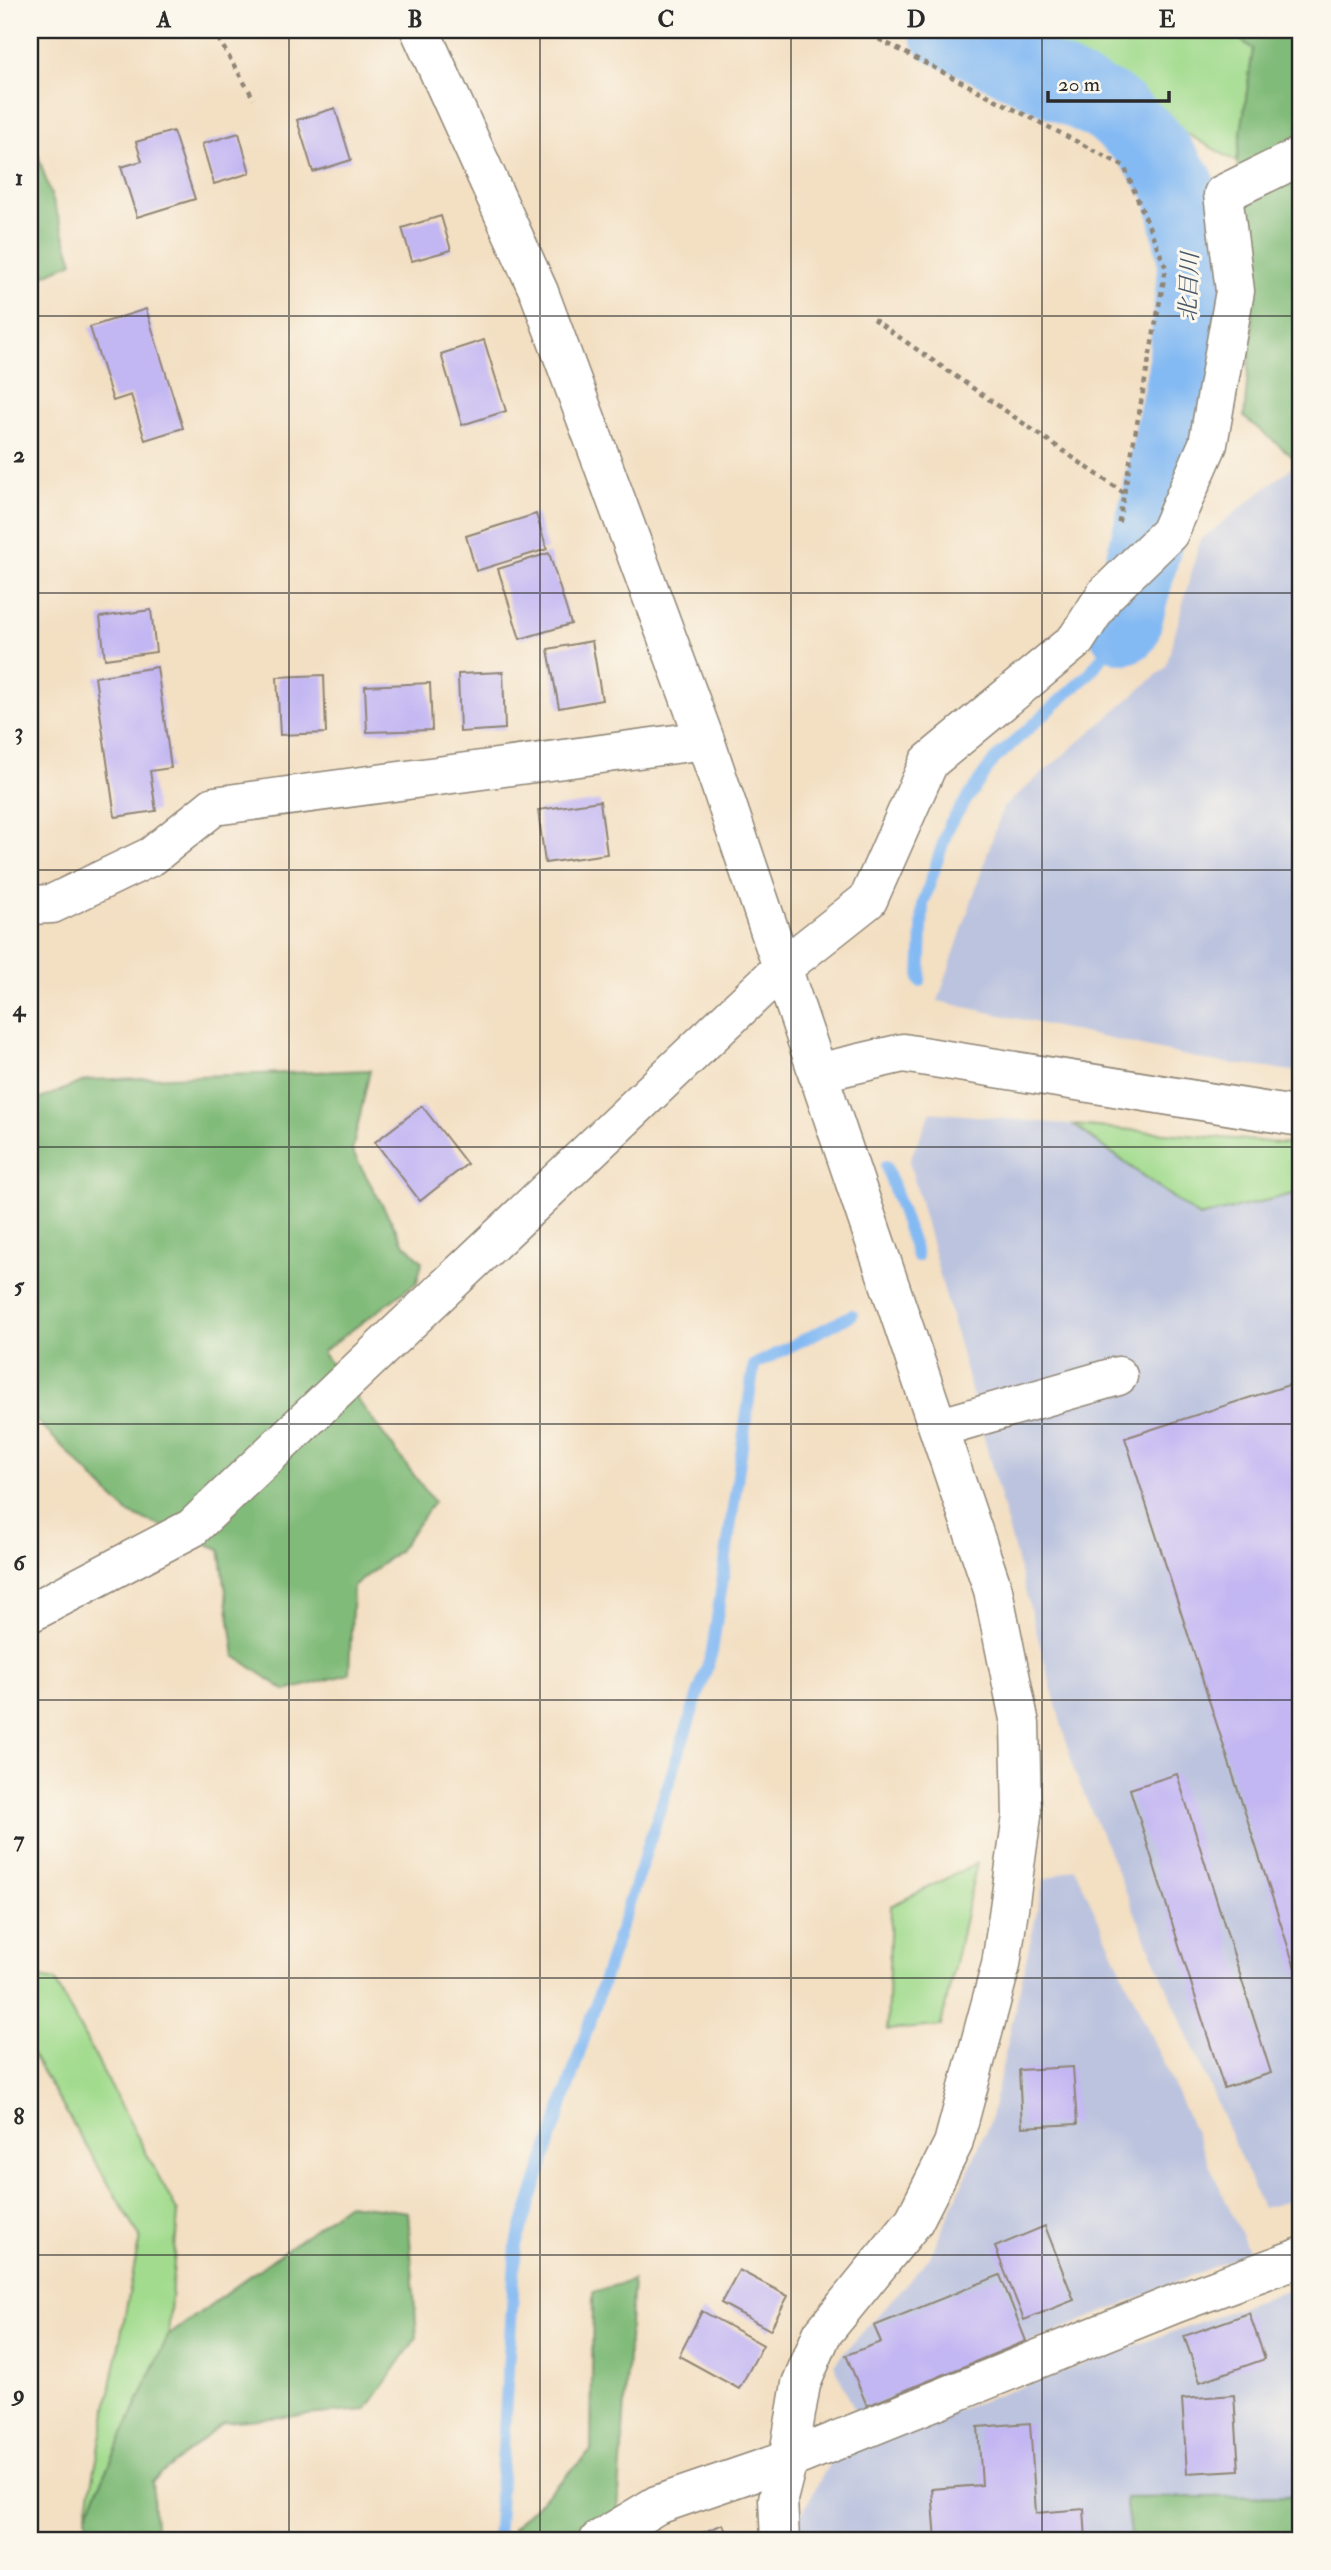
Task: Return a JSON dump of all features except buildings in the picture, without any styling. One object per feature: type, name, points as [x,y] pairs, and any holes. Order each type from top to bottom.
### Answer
[{"type":"street","points":[[420,30],[539,292],[705,740],[993,1590],[1020,1724],[1022,1816],[1000,1965],[953,2144],[914,2221],[822,2334],[801,2384],[789,2460],[778,2499],[780,2540]]},
{"type":"street","points":[[30,1612],[192,1528],[782,968],[868,900],[929,762],[1076,639],[1105,595],[1169,533],[1208,444],[1235,291],[1223,194],[1301,156]]},
{"type":"street","points":[[30,905],[52,904],[152,856],[215,806],[705,740]]},
{"type":"street","points":[[817,1073],[903,1053],[1301,1116]]},
{"type":"street","points":[[938,1428],[1118,1376]]},
{"type":"street","points":[[599,2540],[657,2505],[789,2460],[1177,2303],[1301,2257]]},
{"type":"path","points":[[213,30],[254,99]]},
{"type":"path","points":[[862,30],[1124,166],[1166,268],[1117,532]]},
{"type":"path","points":[[873,319],[1124,493]]},
{"type":"shaded area","points":[[1301,460],[1301,1072],[1209,1061],[938,1001],[1003,807],[1166,667],[1200,540]]},
{"type":"shaded area","points":[[931,1112],[1200,1136],[1301,1148],[1301,2198],[1262,2208],[1074,1771],[909,1161]]},
{"type":"shaded area","points":[[1075,1868],[1249,2252],[856,2414],[834,2364],[930,2257],[990,2121],[1044,1880]]},
{"type":"shaded area","points":[[1301,2285],[1301,2496],[1126,2498],[1130,2540],[805,2540],[799,2518],[834,2455]]},
{"type":"green space","points":[[1003,30],[1228,30],[1253,49],[1237,162]]},
{"type":"green space","points":[[1228,30],[1301,30],[1301,460],[1298,461],[1244,417],[1253,318],[1237,162],[1253,49]]},
{"type":"green space","points":[[30,131],[73,262],[30,282]]},
{"type":"green space","points":[[370,1070],[352,1151],[403,1242],[422,1261],[417,1282],[322,1352],[434,1502],[398,1551],[353,1587],[349,1674],[286,1691],[235,1656],[220,1549],[128,1513],[30,1414],[30,1103],[87,1080]]},
{"type":"green space","points":[[1074,1125],[1301,1145],[1301,1192],[1199,1217]]},
{"type":"green space","points":[[977,1863],[941,2026],[887,2030],[891,1906]]},
{"type":"green space","points":[[30,1976],[55,1981],[178,2213],[168,2336],[86,2516],[140,2237],[30,2051]]},
{"type":"green space","points":[[348,2204],[408,2212],[417,2337],[366,2410],[224,2422],[152,2482],[156,2540],[89,2540],[86,2516],[168,2336]]},
{"type":"green space","points":[[633,2280],[616,2540],[513,2540],[512,2529],[591,2451],[593,2292]]},
{"type":"green space","points":[[1301,2496],[1301,2540],[1131,2540],[1125,2498]]},
{"type":"waterway","name":"北目川","points":[[945,30],[1110,108],[1147,141],[1179,185],[1194,263],[1183,374],[1156,505],[1124,628]]},
{"type":"waterway","points":[[920,981],[923,904],[949,825],[994,760],[1089,674],[1124,628]]},
{"type":"waterway","points":[[886,1166],[917,1256]]},
{"type":"waterway","points":[[497,2540],[516,2245],[712,1652],[754,1365],[852,1315]]}]
